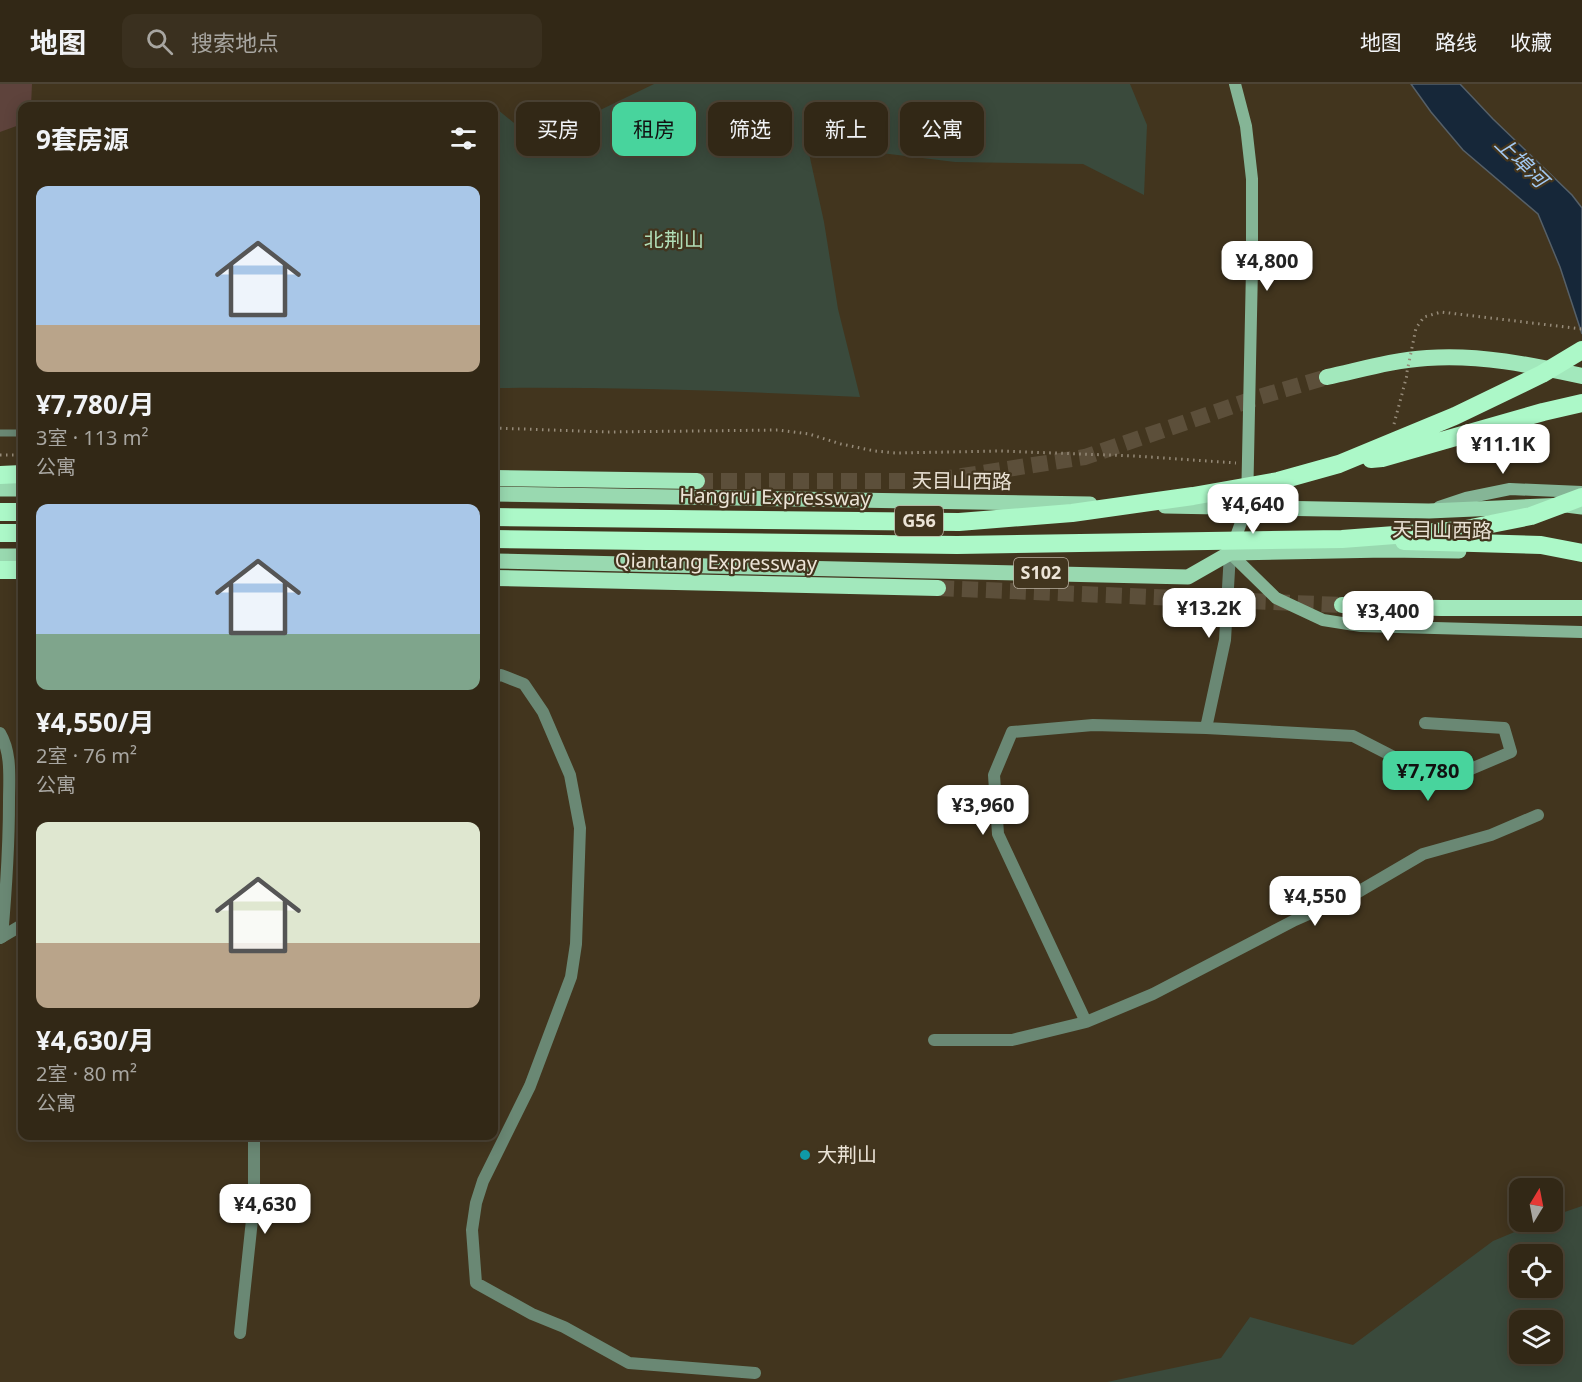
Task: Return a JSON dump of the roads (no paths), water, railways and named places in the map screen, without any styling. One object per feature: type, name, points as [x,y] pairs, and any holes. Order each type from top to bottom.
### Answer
[{"type":"highway","points":[[1339,464],[1455,416],[1542,374],[1582,350]]},
{"type":"highway","points":[[1327,377],[1425,358],[1465,357],[1524,364],[1582,376]]},
{"type":"highway","points":[[1339,464],[1382,458],[1543,411],[1582,403]]},
{"type":"highway","name":"Hangrui Expressway","points":[[498,517],[959,522],[1072,513],[1193,496],[1278,481],[1339,464]]},
{"type":"highway","points":[[0,476],[18,475]]},
{"type":"highway","points":[[498,478],[697,481]]},
{"type":"highway","points":[[1342,539],[1461,530],[1531,516],[1582,497]]},
{"type":"highway","points":[[0,512],[18,512]]},
{"type":"highway","points":[[0,533],[18,533]]},
{"type":"highway","name":"G56","points":[[498,539],[957,545],[1342,539]]},
{"type":"highway","points":[[1342,539],[1541,545],[1582,553]]},
{"type":"highway","points":[[0,570],[18,570]]},
{"type":"highway","name":"Qiantang Expressway","points":[[498,578],[938,588]]},
{"type":"highway","points":[[1342,605],[1582,608]]},
{"type":"main road","points":[[1235,84],[1246,126],[1252,179],[1252,268],[1247,506],[1230,553],[1276,598],[1323,620],[1361,626],[1582,632]]},
{"type":"main road","points":[[0,489],[18,489]]},
{"type":"main road","name":"天目山西路","points":[[1429,511],[1466,498],[1510,489],[1582,492]]},
{"type":"main road","name":"天目山西路","points":[[498,494],[1429,511],[1582,507]]},
{"type":"main road","name":"天目山西路","points":[[498,561],[1188,577],[1230,553],[1386,550],[1582,553]]},
{"type":"main road","points":[[0,556],[18,556]]},
{"type":"street","points":[[1206,728],[1225,640],[1230,553]]},
{"type":"street","points":[[498,676],[524,684],[543,712],[570,775],[580,828],[576,944],[571,976],[530,1086],[483,1181],[476,1203],[472,1230],[476,1283],[629,1363],[755,1373]]},
{"type":"street","points":[[1086,1022],[998,834],[994,775],[1012,732],[1093,725],[1353,736],[1394,758],[1426,788],[1511,752],[1504,728],[1425,723]]},
{"type":"street","points":[[0,734],[6,743],[9,764],[9,854],[1,937]]},
{"type":"street","points":[[934,1040],[1012,1040],[1086,1022],[1153,994],[1295,920],[1358,892],[1423,855],[1491,835],[1538,815]]},
{"type":"street","points":[[1,937],[18,927]]},
{"type":"street","points":[[240,1334],[254,1201],[254,1140]]},
{"type":"lane","points":[[0,433],[18,433]]},
{"type":"water","name":"上埠河","points":[[1411,84],[1460,84],[1572,195],[1582,208],[1582,334],[1560,267],[1538,214],[1463,150]]},
{"type":"tunnel","points":[[697,481],[930,481],[1085,457],[1259,397],[1327,377]]},
{"type":"tunnel","points":[[938,588],[1342,605]]},
{"type":"place","name":"大荆山","points":[[805,1155]]},
{"type":"park label","name":"北荆山","points":[[674,240]]}]
